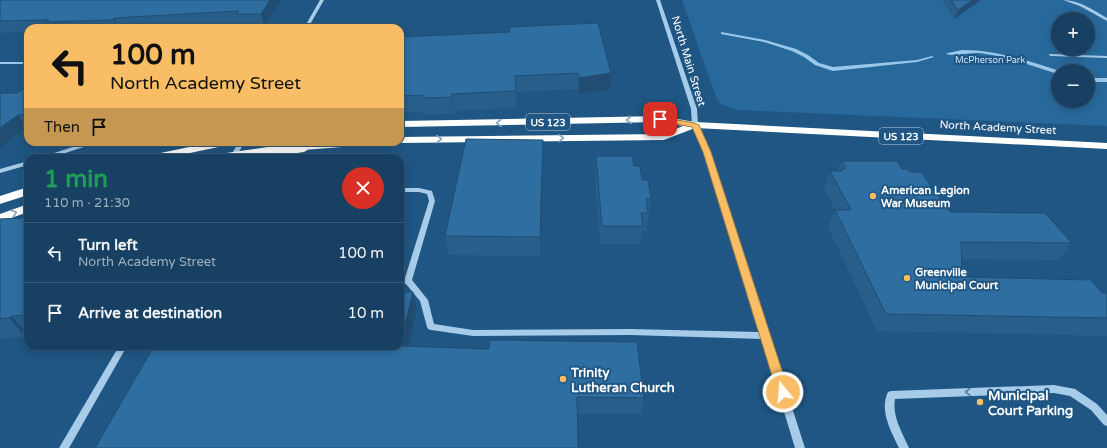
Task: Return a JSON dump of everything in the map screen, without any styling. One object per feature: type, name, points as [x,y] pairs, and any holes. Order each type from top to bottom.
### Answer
[{"type":"highway","name":"North Academy Street","points":[[404,124],[660,119],[695,125],[1107,146]]},
{"type":"highway","name":"North Academy Street","points":[[404,140],[664,137],[695,125]]},
{"type":"highway","points":[[167,154],[208,146]]},
{"type":"highway","points":[[255,154],[316,146]]},
{"type":"highway","points":[[0,200],[24,192]]},
{"type":"highway","points":[[0,218],[24,209]]},
{"type":"street","points":[[308,24],[322,0]]},
{"type":"street","name":"North Main Street","points":[[658,0],[694,109],[695,125],[707,152],[800,448]]},
{"type":"street","points":[[1065,0],[1081,5],[1107,20]]},
{"type":"street","points":[[1088,56],[1107,57]]},
{"type":"street","points":[[56,154],[82,146]]},
{"type":"street","points":[[0,171],[24,164]]},
{"type":"street","points":[[404,190],[430,192],[432,201],[404,281],[424,300],[430,327],[473,333],[630,332],[765,336]]},
{"type":"street","points":[[64,448],[121,350]]},
{"type":"street","points":[[904,448],[888,406],[891,395],[1054,389],[1072,392],[1094,407],[1107,422]]},
{"type":"green space","name":"McPherson Park","points":[[682,0],[1107,0],[1107,126],[738,110],[720,104],[715,94]]},
{"type":"building","points":[[0,0],[270,0],[261,14],[236,14],[239,11],[114,18],[114,20],[46,22],[49,20],[0,21]]},
{"type":"building","points":[[951,0],[973,0],[958,10]]},
{"type":"building","points":[[598,23],[611,73],[579,78],[578,73],[515,76],[516,91],[452,94],[452,97],[423,98],[423,95],[404,96],[404,37],[510,32],[509,27]]},
{"type":"building","points":[[24,89],[24,114],[18,115],[0,128],[0,93],[17,93]]},
{"type":"building","points":[[466,139],[543,140],[540,237],[445,236]]},
{"type":"building","points":[[596,156],[632,156],[634,166],[640,166],[642,180],[648,180],[651,199],[646,199],[648,213],[641,213],[643,226],[602,226]]},
{"type":"building","points":[[842,161],[897,161],[902,169],[907,169],[910,172],[921,172],[950,212],[1045,213],[1072,243],[961,242],[962,277],[1091,280],[1102,293],[1107,293],[1107,318],[886,314],[835,210],[851,210],[830,171],[842,171],[841,169],[846,169]]},
{"type":"building","points":[[24,216],[24,315],[11,316],[9,318],[0,319],[0,219],[22,218]]},
{"type":"building","points":[[404,292],[413,292],[404,329]]},
{"type":"building","points":[[490,340],[637,342],[644,398],[577,397],[578,448],[95,448],[152,350],[404,350],[404,346],[489,349]]},
{"type":"waterway","points":[[723,33],[765,41],[794,50],[817,64],[833,69],[917,61],[932,57]]},
{"type":"waterway","points":[[948,54],[962,52],[990,53],[1051,70]]},
{"type":"waterway","points":[[0,63],[24,63]]},
{"type":"waterway","points":[[1095,80],[1107,80]]},
{"type":"place","name":"American Legion War Museum","points":[[873,196]]},
{"type":"place","name":"Greenville Municipal Court","points":[[907,278]]},
{"type":"place","name":"Trinity Lutheran Church","points":[[563,379]]},
{"type":"place","name":"Municipal Court Parking","points":[[980,402]]},
{"type":"route","points":[[660,119],[695,125],[707,152],[783,392]]}]
